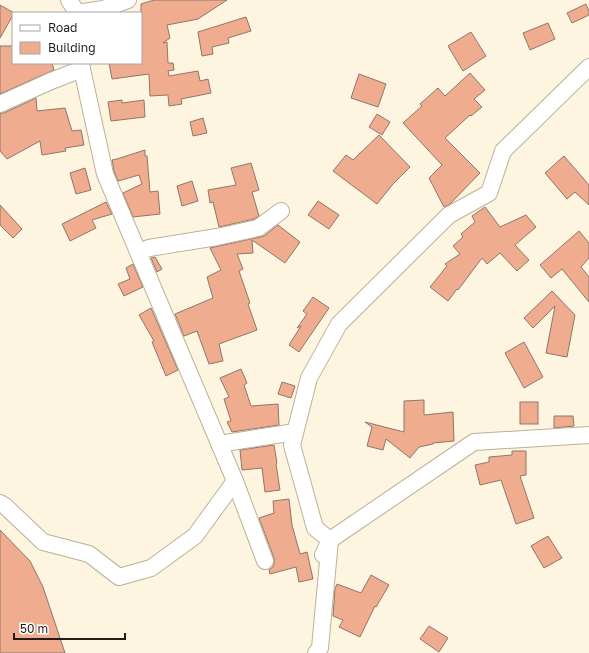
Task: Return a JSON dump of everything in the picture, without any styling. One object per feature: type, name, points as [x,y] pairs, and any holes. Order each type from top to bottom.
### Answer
[{"type":"street","points":[[69,0],[76,12]]},
{"type":"street","points":[[86,12],[103,10],[128,0]]},
{"type":"street","points":[[0,104],[81,66],[105,174],[235,481],[265,561]]},
{"type":"street","points":[[330,540],[315,528],[292,445],[309,378],[338,324],[450,215],[489,193],[502,151],[589,67]]},
{"type":"street","points":[[138,252],[149,248],[258,228],[281,211]]},
{"type":"street","points":[[219,444],[295,432]]},
{"type":"street","points":[[323,555],[330,540],[474,442],[589,436]]},
{"type":"street","points":[[0,502],[43,542],[89,554],[119,577],[151,568],[195,536],[235,481]]},
{"type":"street","points":[[316,653],[320,648],[330,540]]},
{"type":"building","points":[[154,0],[227,0],[198,19],[167,25],[170,38],[163,43],[167,42],[168,63],[173,63],[174,70],[168,71],[169,76],[198,71],[200,81],[208,79],[211,93],[181,99],[182,104],[169,106],[168,95],[150,96],[149,74],[112,79],[109,64],[142,64],[141,4]]},
{"type":"building","points":[[586,4],[589,15],[572,23],[567,13]]},
{"type":"building","points":[[0,5],[12,12],[12,17],[0,38]]},
{"type":"building","points":[[246,17],[251,31],[228,38],[229,43],[212,47],[213,54],[202,56],[198,32]]},
{"type":"building","points":[[548,23],[555,39],[530,50],[523,33]]},
{"type":"building","points":[[471,32],[486,56],[463,71],[448,46]]},
{"type":"building","points":[[0,46],[12,46],[12,64],[52,64],[54,70],[0,94]]},
{"type":"building","points":[[470,73],[485,90],[474,99],[482,107],[471,116],[470,115],[445,138],[480,173],[450,204],[444,207],[429,178],[442,165],[403,123],[422,106],[420,104],[438,88],[445,96]]},
{"type":"building","points":[[359,74],[386,84],[378,107],[351,98]]},
{"type":"building","points":[[36,98],[37,111],[65,108],[72,131],[81,130],[84,145],[65,148],[66,151],[42,155],[40,141],[7,159],[0,151],[0,113],[4,113]]},
{"type":"building","points":[[122,100],[122,103],[144,100],[145,117],[111,121],[108,102]]},
{"type":"building","points":[[377,114],[390,122],[382,135],[369,127]]},
{"type":"building","points":[[203,118],[207,133],[193,136],[190,122]]},
{"type":"building","points":[[379,135],[410,167],[393,184],[377,204],[333,171],[346,155],[353,160]]},
{"type":"building","points":[[145,150],[145,156],[147,156],[150,192],[158,191],[160,214],[133,217],[123,193],[142,184],[139,175],[118,181],[112,160]]},
{"type":"building","points":[[564,156],[589,185],[589,205],[575,192],[567,199],[545,173]]},
{"type":"building","points":[[251,163],[259,190],[252,192],[259,216],[254,219],[219,227],[213,202],[210,203],[208,190],[236,185],[231,168]]},
{"type":"building","points":[[85,168],[91,190],[76,194],[70,173]]},
{"type":"building","points":[[192,181],[198,201],[182,206],[177,186]]},
{"type":"building","points":[[318,201],[339,215],[329,229],[308,215]]},
{"type":"building","points":[[106,202],[112,214],[92,220],[96,228],[70,241],[62,224]]},
{"type":"building","points":[[0,205],[22,229],[13,238],[0,225]]},
{"type":"building","points":[[485,207],[500,227],[526,215],[536,227],[515,245],[529,260],[517,271],[500,253],[487,264],[482,258],[448,301],[430,287],[447,266],[445,264],[460,254],[453,246],[463,237],[461,234],[475,222],[472,216]]},
{"type":"building","points":[[278,225],[300,242],[285,263],[252,240],[253,253],[237,254],[243,269],[239,271],[257,330],[219,344],[223,361],[209,364],[197,331],[184,336],[175,314],[213,298],[207,277],[221,270],[210,248],[264,236]]},
{"type":"building","points":[[579,231],[589,243],[589,258],[581,267],[589,277],[589,302],[562,269],[551,278],[540,265]]},
{"type":"building","points":[[155,257],[162,269],[157,272],[151,258]]},
{"type":"building","points":[[133,264],[143,287],[124,296],[118,284],[130,279],[126,268]]},
{"type":"building","points":[[552,291],[575,315],[567,357],[546,353],[555,306],[533,328],[524,318]]},
{"type":"building","points":[[313,297],[329,308],[299,352],[289,345],[301,326],[297,328],[307,314],[303,311]]},
{"type":"building","points":[[151,308],[178,370],[166,376],[152,342],[154,341],[139,315]]},
{"type":"building","points":[[524,342],[543,377],[524,388],[505,353]]},
{"type":"building","points":[[241,369],[247,383],[244,385],[251,406],[278,404],[279,425],[232,432],[227,422],[231,421],[224,399],[229,397],[220,378]]},
{"type":"building","points":[[282,382],[295,386],[291,398],[278,394]]},
{"type":"building","points":[[424,400],[424,415],[453,412],[454,441],[433,443],[419,447],[410,458],[386,439],[383,450],[367,446],[372,427],[365,422],[404,432],[404,401]]},
{"type":"building","points":[[520,402],[538,402],[538,424],[520,424]]},
{"type":"building","points":[[554,416],[573,416],[574,426],[554,428]]},
{"type":"building","points":[[274,445],[280,490],[265,492],[262,468],[242,470],[240,450]]},
{"type":"building","points":[[512,451],[526,451],[526,475],[520,476],[534,518],[516,524],[501,480],[480,485],[475,465],[489,462],[489,457],[512,455]]},
{"type":"building","points":[[289,499],[292,525],[300,554],[307,552],[313,579],[299,582],[296,567],[270,574],[269,570],[273,567],[274,558],[259,518],[274,513],[273,501]]},
{"type":"building","points":[[0,530],[30,561],[43,587],[65,653],[0,653]]},
{"type":"building","points":[[548,536],[562,558],[544,568],[531,546]]},
{"type":"building","points":[[371,575],[389,585],[376,607],[375,606],[360,637],[339,627],[343,620],[333,616],[335,589],[337,584],[361,593]]},
{"type":"building","points":[[429,626],[448,638],[439,652],[420,639]]}]
